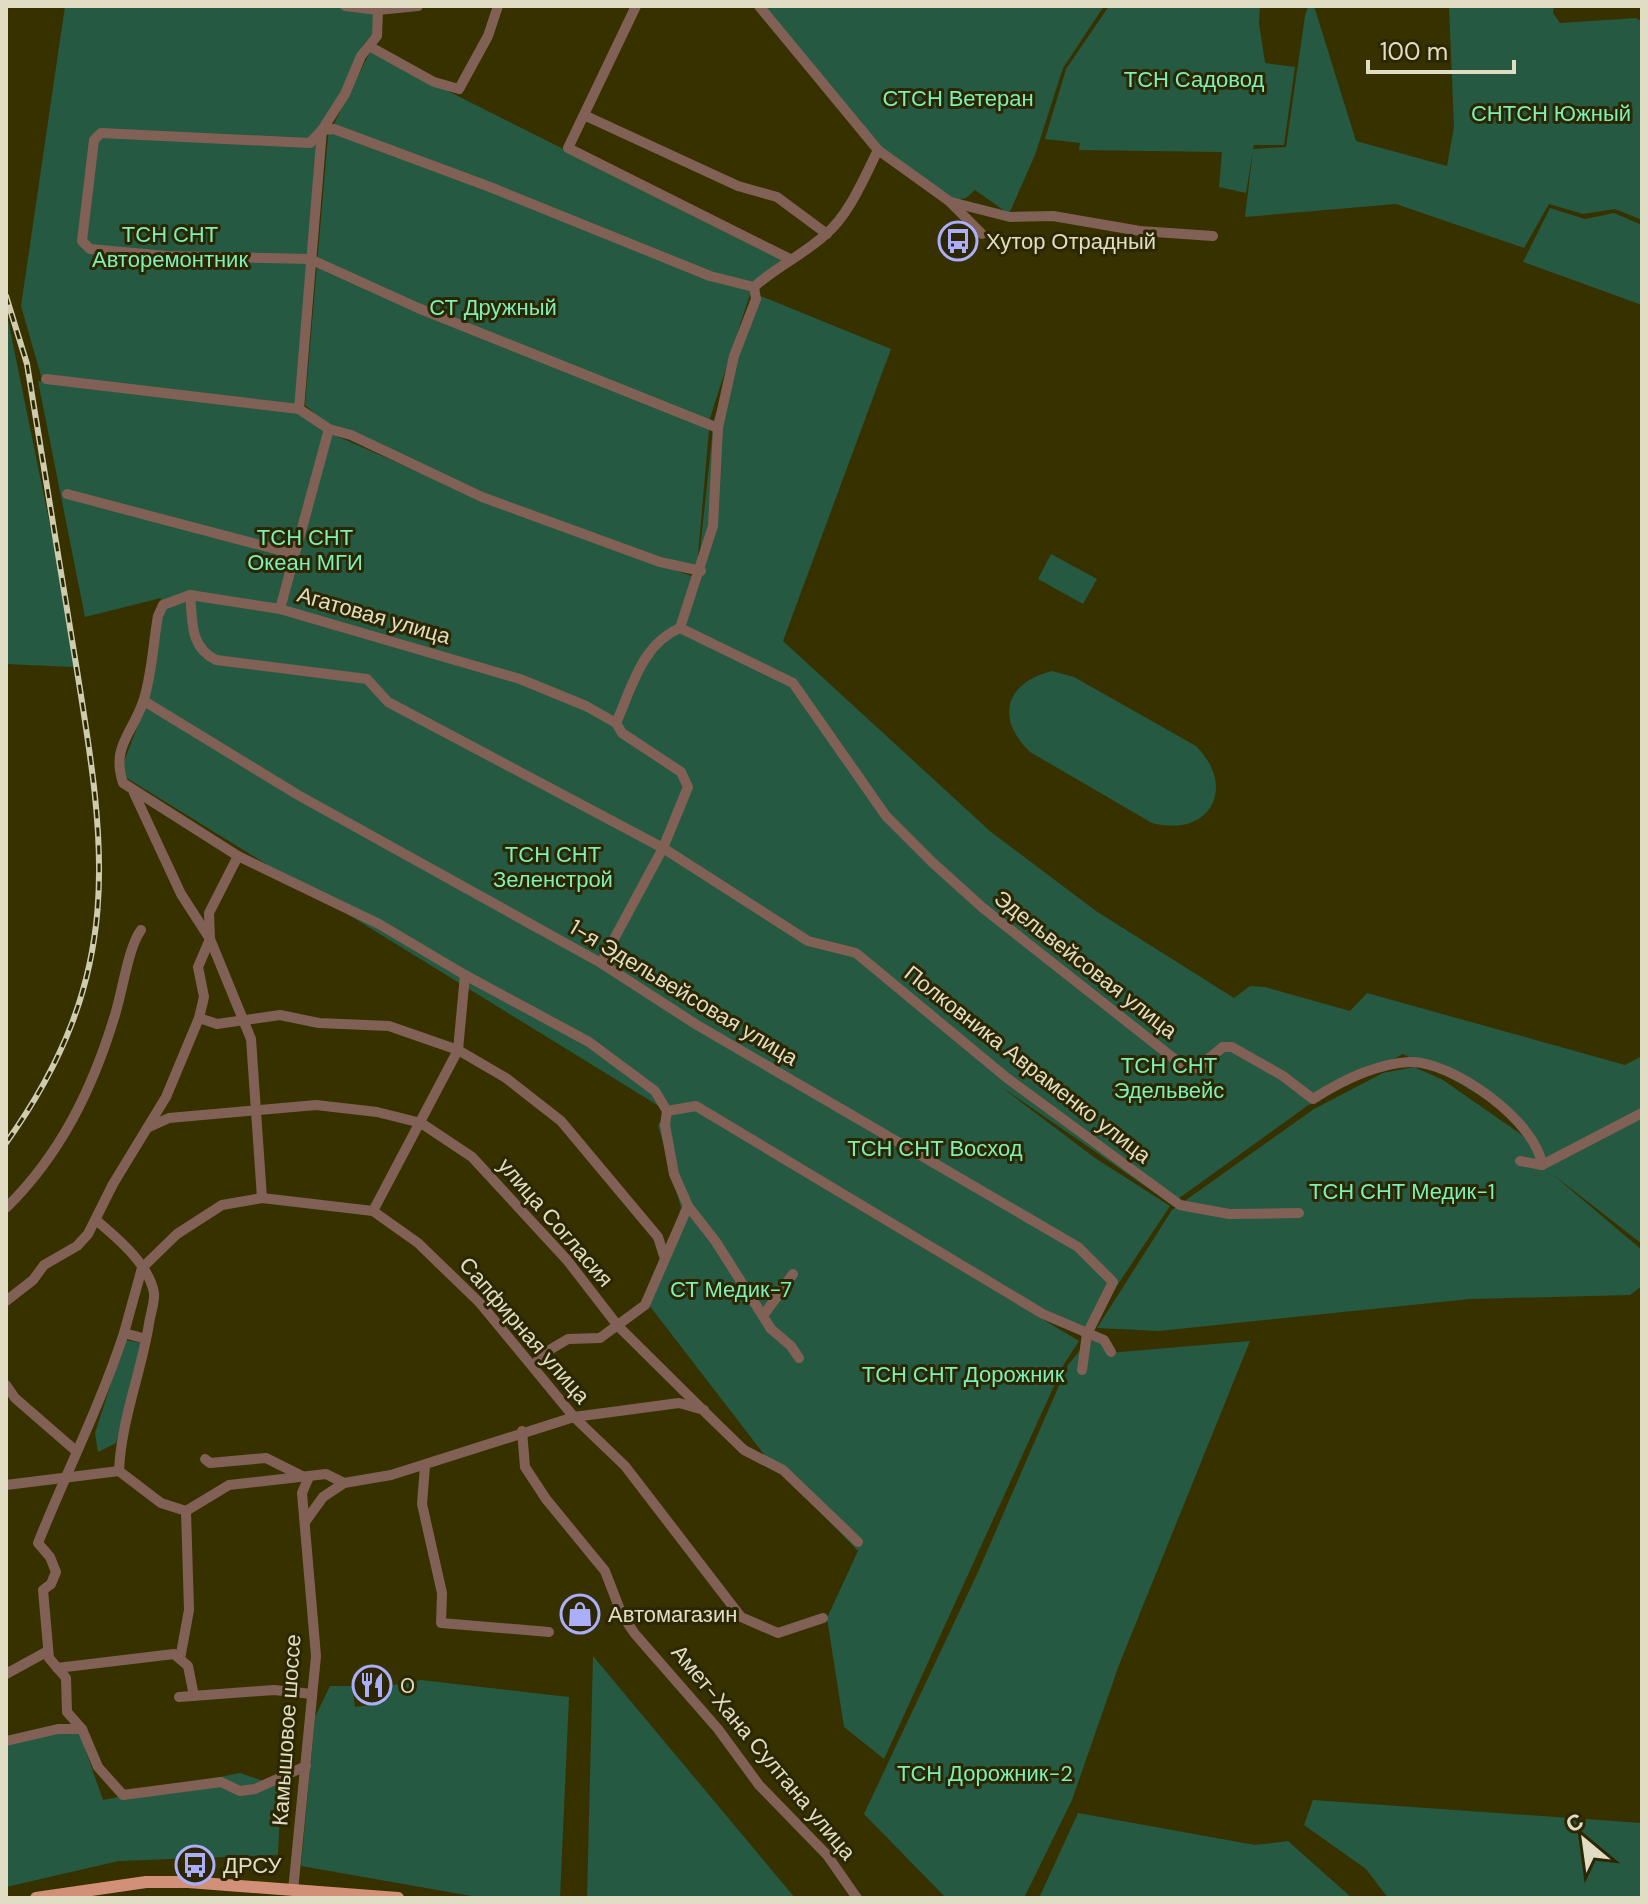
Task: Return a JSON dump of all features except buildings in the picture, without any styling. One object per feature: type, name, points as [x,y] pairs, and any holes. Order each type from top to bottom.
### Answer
[{"type":"main road","points":[[36,1898],[146,1882],[398,1898]]},
{"type":"street","points":[[345,6],[378,10],[418,6]]},
{"type":"street","points":[[369,46],[434,82],[459,89],[488,36],[498,6]]},
{"type":"street","points":[[636,6],[586,116],[568,148],[790,259]]},
{"type":"street","points":[[759,6],[878,150],[949,201],[982,234]]},
{"type":"street","points":[[378,10],[377,36],[322,130],[310,143],[101,133],[94,140],[82,241],[90,249],[167,256],[310,259],[418,308],[718,428]]},
{"type":"street","points":[[586,116],[738,186],[765,191],[827,234]]},
{"type":"street","points":[[322,130],[334,129],[490,187],[710,276],[754,287]]},
{"type":"street","points":[[299,409],[322,130]]},
{"type":"street","points":[[754,287],[827,234],[852,200],[878,150]]},
{"type":"street","points":[[949,201],[1010,217],[1053,216],[1140,231],[1213,236]]},
{"type":"street","points":[[616,723],[650,648],[665,634],[680,628],[701,571],[713,526],[718,428],[734,356],[756,299],[754,287]]},
{"type":"street","points":[[46,379],[299,409],[329,429],[351,435],[482,497],[660,562],[701,571]]},
{"type":"street","points":[[280,609],[329,429]]},
{"type":"street","points":[[67,494],[294,554]]},
{"type":"street","points":[[190,595],[163,605],[158,616],[144,701],[122,743],[117,765],[123,783],[134,793],[238,856],[379,924],[589,1042],[655,1091],[667,1111],[665,1125],[674,1174],[688,1206],[716,1242],[763,1316],[799,1358]]},
{"type":"street","name":"Агатовая улица","points":[[190,595],[280,609],[520,679],[586,706],[616,723],[622,733],[686,777],[688,787],[663,848],[601,963]]},
{"type":"street","name":"Полковника Авраменко улица","points":[[190,595],[194,639],[206,655],[216,660],[367,679],[388,702],[663,848],[808,941],[856,953],[1007,1078],[1180,1205],[1229,1214],[1299,1213]]},
{"type":"street","name":"Эдельвейсовая улица","points":[[680,628],[793,683],[886,816],[932,862],[983,908],[1182,1065],[1197,1068],[1223,1047],[1232,1047],[1283,1076],[1313,1099],[1350,1077],[1388,1065],[1412,1062],[1442,1068],[1490,1098],[1527,1129],[1540,1150],[1542,1165]]},
{"type":"street","name":"1-я Эдельвейсовая улица","points":[[144,701],[312,803],[601,963],[697,1025],[1078,1247],[1113,1282],[1087,1334],[1082,1370]]},
{"type":"street","points":[[134,793],[181,894],[210,939],[251,1039],[262,1198]]},
{"type":"street","points":[[6,1301],[33,1280],[44,1265],[60,1253],[77,1246],[96,1220],[113,1184],[166,1097],[199,1018],[204,997],[198,967],[210,939],[209,913],[238,856]]},
{"type":"street","points":[[6,1208],[46,1162],[74,1120],[110,1032],[141,930]]},
{"type":"street","points":[[373,1211],[458,1050],[465,975]]},
{"type":"street","points":[[199,1018],[217,1024],[280,1015],[319,1023],[389,1026],[458,1050],[506,1078],[561,1121],[658,1237],[664,1256]]},
{"type":"street","name":"улица Согласия","points":[[147,1128],[169,1118],[316,1105],[377,1112],[421,1123],[472,1157],[567,1260],[618,1326],[744,1450],[783,1470],[858,1542]]},
{"type":"street","points":[[667,1111],[696,1106],[955,1264],[1043,1314],[1104,1340],[1111,1352]]},
{"type":"street","points":[[1520,1161],[1542,1165],[1642,1113]]},
{"type":"street","name":"Сапфирная улица","points":[[142,1268],[177,1234],[222,1205],[262,1198],[373,1211],[418,1243],[480,1303],[574,1417],[625,1466],[741,1617],[778,1633],[823,1618]]},
{"type":"street","points":[[534,1365],[568,1339],[600,1338],[645,1305],[688,1206]]},
{"type":"street","points":[[96,1220],[120,1240],[142,1268],[154,1293],[138,1383],[121,1440],[119,1471]]},
{"type":"street","points":[[142,1268],[100,1403],[76,1451],[68,1479],[38,1543],[50,1557],[56,1572],[51,1584],[43,1590],[48,1651],[66,1678],[67,1712],[82,1729],[98,1767],[123,1795],[221,1782],[240,1791],[255,1789],[306,1766]]},
{"type":"street","points":[[763,1316],[793,1274]]},
{"type":"street","points":[[124,1333],[146,1339]]},
{"type":"street","points":[[6,1385],[76,1451]]},
{"type":"street","points":[[305,1522],[323,1497],[344,1483],[425,1466],[522,1431],[574,1417],[679,1403],[704,1410]]},
{"type":"street","name":"Амет-Хана Султана улица","points":[[522,1431],[525,1467],[546,1499],[605,1571],[622,1615],[635,1634],[718,1729],[759,1785],[827,1855],[857,1898]]},
{"type":"street","points":[[205,1459],[210,1463],[266,1458],[308,1479]]},
{"type":"street","points":[[425,1466],[422,1504],[442,1593],[441,1623],[549,1632]]},
{"type":"street","points":[[6,1485],[119,1471],[161,1503],[186,1511],[229,1485],[308,1479],[326,1474],[344,1483]]},
{"type":"street","name":"Камышовое шоссе","points":[[293,1891],[316,1644],[302,1493],[308,1479]]},
{"type":"street","points":[[180,1659],[189,1610],[186,1511]]},
{"type":"street","points":[[6,1674],[48,1651]]},
{"type":"street","points":[[57,1668],[174,1654],[188,1666],[194,1696]]},
{"type":"street","points":[[179,1697],[274,1690],[312,1694]]},
{"type":"street","points":[[6,1741],[58,1729],[82,1729]]},
{"type":"green space","name":"ТСН СНТ Авторемонтник","points":[[65,6],[375,6],[373,34],[364,43],[316,145],[296,406],[41,376],[21,306]]},
{"type":"green space","name":"СТСН Ветеран","points":[[754,6],[1104,6],[1063,68],[1035,155],[1009,214],[975,190],[966,198],[947,202],[905,173]]},
{"type":"green space","name":"СНТСН Южный","points":[[1109,6],[1260,6],[1259,23],[1265,63],[1295,67],[1284,145],[1254,145],[1253,149],[1286,147],[1305,16],[1308,6],[1314,6],[1356,141],[1447,166],[1454,127],[1449,6],[1554,6],[1553,13],[1560,23],[1636,18],[1642,22],[1642,220],[1615,209],[1583,214],[1549,204],[1524,248],[1396,204],[1245,217],[1253,150],[1246,193],[1219,187],[1222,152],[1079,150],[1080,143],[1045,139],[1066,69]]},
{"type":"green space","name":"СТ Дружный","points":[[370,52],[783,259],[751,291],[710,418],[697,567],[603,539],[510,504],[328,425],[305,405],[328,136]]},
{"type":"green space","points":[[1550,208],[1585,219],[1614,213],[1642,225],[1642,305],[1523,262]]},
{"type":"green space","points":[[758,295],[891,349],[783,641],[991,832],[1096,911],[1234,998],[1250,986],[1265,987],[1350,1011],[1367,993],[1625,1065],[1642,1056],[1642,1244],[1551,1173],[1642,1250],[1642,1286],[1630,1295],[1470,1299],[1159,1331],[1097,1328],[1172,1210],[1314,1109],[1383,1073],[1414,1067],[1443,1080],[1522,1135],[1537,1154],[1526,1136],[1496,1107],[1459,1083],[1403,1054],[1307,1106],[1171,1204],[1000,1086],[1095,1158],[1170,1206],[1083,1337],[798,1173],[1079,1341],[1064,1364],[884,1759],[844,1727],[827,1618],[858,1551],[763,1453],[649,1305],[681,1208],[658,1125],[667,1111],[125,777],[123,764],[145,707],[161,598],[85,617],[38,381],[298,413],[323,430],[496,506],[697,578],[714,419]]},
{"type":"green space","points":[[6,310],[56,555],[74,667],[6,664]]},
{"type":"green space","points":[[1051,554],[1097,579],[1083,604],[1038,579]]},
{"type":"green space","points":[[1052,671],[1074,677],[1196,746],[1209,762],[1215,778],[1216,793],[1211,806],[1202,816],[1189,823],[1172,826],[1152,823],[1030,752],[1012,727],[1010,703],[1024,684]]},
{"type":"green space","name":"ТСН Дорожник-2","points":[[1090,1338],[1104,1343],[1108,1353],[1250,1341],[1119,1665],[1072,1800],[1024,1898],[946,1898],[864,1814],[978,1572],[1068,1365]]},
{"type":"green space","points":[[125,1340],[141,1343],[116,1443],[98,1452],[95,1433]]},
{"type":"green space","points":[[593,1656],[795,1898],[587,1898]]},
{"type":"green space","points":[[421,1680],[569,1697],[560,1898],[483,1898],[301,1866],[315,1717],[330,1686],[352,1686],[355,1707],[384,1703],[383,1687]]},
{"type":"green space","points":[[78,1729],[103,1800],[240,1773],[281,1787],[278,1855],[119,1861],[6,1887],[6,1743]]},
{"type":"green space","points":[[1313,1800],[1642,1823],[1642,1898],[1388,1898],[1366,1869],[1304,1825]]},
{"type":"green space","points":[[1078,1813],[1255,1845],[1288,1841],[1352,1898],[1039,1898]]},
{"type":"railway","points":[[6,296],[27,364],[84,717],[99,844],[98,903],[90,961],[73,1020],[46,1080],[6,1143]]},
{"type":"place","name":"Хутор Отрадный","points":[[958,241]]},
{"type":"place","name":"Автомагазин","points":[[580,1614]]},
{"type":"place","name":"0","points":[[372,1685]]},
{"type":"place","name":"ДРСУ","points":[[195,1865]]},
{"type":"park label","name":"ТСН Садовод","points":[[1194,79]]},
{"type":"park label","name":"ТСН СНТ Океан МГИ","points":[[305,550]]},
{"type":"park label","name":"ТСН СНТ Зеленстрой","points":[[553,866]]},
{"type":"park label","name":"ТСН СНТ Эдельвейс","points":[[1169,1078]]},
{"type":"park label","name":"ТСН СНТ Восход","points":[[935,1148]]},
{"type":"park label","name":"ТСН СНТ Медик-1","points":[[1402,1191]]},
{"type":"park label","name":"СТ Медик-7","points":[[731,1289]]},
{"type":"park label","name":"ТСН СНТ Дорожник","points":[[963,1374]]}]
